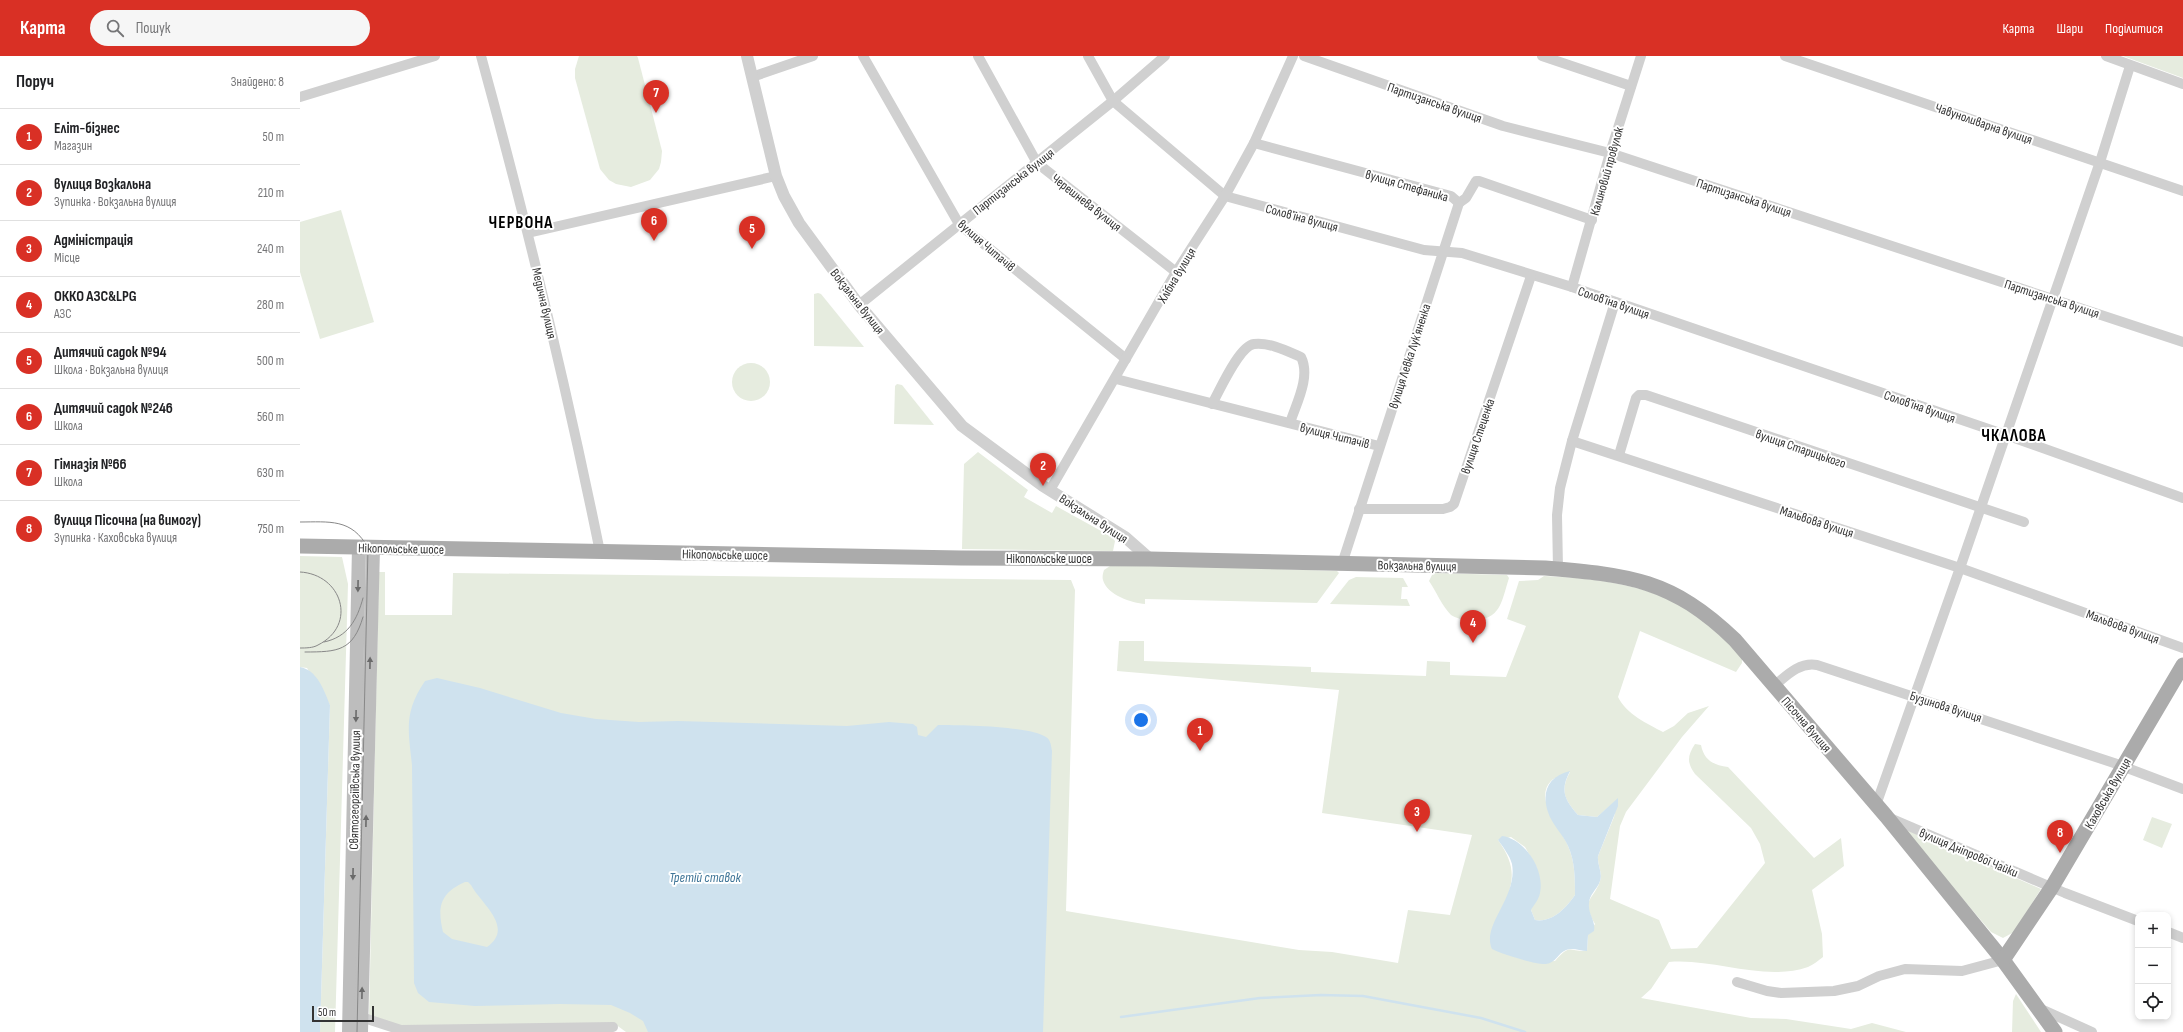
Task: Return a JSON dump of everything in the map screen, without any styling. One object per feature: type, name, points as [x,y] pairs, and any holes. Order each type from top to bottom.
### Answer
[{"type":"main road","name":"Нікопольське шосе","points":[[300,546],[961,558],[1150,558]]},
{"type":"main road","name":"Святогеоргіївська вулиця","points":[[361,1032],[366,548]]},
{"type":"main road","name":"Святогеоргіївська вулиця","points":[[349,1032],[366,548]]},
{"type":"main road","name":"Вокзальна вулиця","points":[[1150,558],[1558,569]]},
{"type":"main road","name":"Пісочна вулиця","points":[[1558,569],[1629,578],[1654,585],[1681,597],[1724,630],[1886,816],[2003,960],[2055,1032]]},
{"type":"main road","name":"Каховська вулиця","points":[[2003,960],[2052,887],[2122,766],[2183,665]]},
{"type":"street","points":[[300,97],[435,56]]},
{"type":"street","name":"Медична вулиця","points":[[481,56],[528,233],[584,471],[600,552]]},
{"type":"street","name":"Вокзальна вулиця","points":[[747,56],[776,176],[784,196],[799,223],[859,305],[962,426],[1050,490],[1125,537],[1150,558]]},
{"type":"street","points":[[752,77],[813,56]]},
{"type":"street","name":"вулиця Читачів","points":[[863,56],[959,224],[1126,359]]},
{"type":"street","name":"Черешнева вулиця","points":[[978,56],[1037,163],[1176,272]]},
{"type":"street","name":"Соловʼїна вулиця","points":[[1088,56],[1113,101],[1225,196],[1424,250],[1462,253],[1531,276],[1572,287],[2006,435],[2183,498]]},
{"type":"street","name":"Партизанська вулиця","points":[[859,305],[1037,163],[1165,56]]},
{"type":"street","name":"Хлібна вулиця","points":[[1050,490],[1116,379],[1176,272],[1225,196],[1254,143],[1292,56]]},
{"type":"street","name":"Партизанська вулиця","points":[[1304,56],[1503,126],[1610,153],[2183,342]]},
{"type":"street","points":[[1542,56],[1631,86]]},
{"type":"street","name":"Калиновий провулок","points":[[1572,287],[1610,153],[1641,56]]},
{"type":"street","name":"Чавуноливарна вулиця","points":[[1785,56],[2183,191]]},
{"type":"street","points":[[2106,56],[2183,84]]},
{"type":"street","points":[[1876,805],[1960,568],[2100,162],[2130,66]]},
{"type":"street","name":"вулиця Стефаника","points":[[1254,143],[1451,196],[1459,203],[1466,198],[1476,181],[1479,181],[1592,220]]},
{"type":"street","points":[[528,233],[776,176]]},
{"type":"street","name":"вулиця Левка Лукʼяненка","points":[[1342,564],[1459,203]]},
{"type":"street","name":"вулиця Стеценка","points":[[1359,509],[1443,509],[1454,504],[1531,276]]},
{"type":"street","points":[[1558,569],[1557,515],[1560,488],[1572,441],[1615,302]]},
{"type":"street","name":"вулиця Читачів","points":[[1212,404],[1242,350],[1253,344],[1268,345],[1301,357],[1306,366],[1304,378],[1290,423]]},
{"type":"street","name":"вулиця Читачів","points":[[1116,379],[1379,446]]},
{"type":"street","name":"вулиця Старицького","points":[[1619,455],[1636,398],[1639,395],[1646,395],[2024,522]]},
{"type":"street","name":"Мальвова вулиця","points":[[1572,441],[1619,455],[1960,568],[2183,648]]},
{"type":"street","name":"Бузинова вулиця","points":[[1774,686],[1799,667],[1808,663],[1915,696],[2122,766],[2183,789]]},
{"type":"street","name":"вулиця Дніпрової Чайки","points":[[1886,816],[2052,887],[2135,920]]},
{"type":"street","points":[[2171,933],[2183,938]]},
{"type":"street","points":[[1737,982],[1767,991],[1781,993],[1834,991],[1858,986],[1879,976],[1905,969],[1962,971],[2003,960]]},
{"type":"street","points":[[2039,1009],[2092,1032]]},
{"type":"street","points":[[361,1017],[401,1030],[613,1028]]},
{"type":"shaded area","points":[[579,56],[637,56],[662,151],[659,169],[650,180],[631,187],[616,184],[609,180],[600,169],[575,78],[575,69]]},
{"type":"shaded area","points":[[2123,56],[2183,56],[2183,78]]},
{"type":"shaded area","points":[[341,210],[374,322],[320,339],[300,272],[300,222]]},
{"type":"shaded area","points":[[814,294],[821,294],[864,347],[814,346]]},
{"type":"shaded area","points":[[747,363],[755,363],[765,368],[769,375],[769,389],[765,396],[755,401],[747,401],[737,396],[735,393],[732,386],[732,378],[737,368],[740,366]]},
{"type":"shaded area","points":[[897,384],[902,385],[934,425],[894,424],[895,386]]},
{"type":"shaded area","points":[[978,452],[1028,490],[1024,497],[1052,513],[1056,506],[1112,537],[1115,541],[1113,551],[962,549],[964,464]]},
{"type":"shaded area","points":[[300,556],[342,557],[348,584],[335,1032],[320,1032],[330,705],[307,668],[300,667]]},
{"type":"shaded area","points":[[1164,565],[1337,571],[1339,573],[1317,603],[1145,599],[1145,604],[1127,600],[1115,594],[1105,585],[1103,579],[1104,570],[1110,566]]},
{"type":"shaded area","points":[[379,572],[385,572],[385,615],[452,615],[453,573],[1071,580],[1075,590],[1066,911],[1299,950],[1332,952],[1398,963],[1408,910],[1450,915],[1472,835],[1322,813],[1339,690],[1117,671],[1119,641],[1144,641],[1144,661],[1311,667],[1311,672],[1426,676],[1427,661],[1450,662],[1450,675],[1506,677],[1526,626],[1507,619],[1519,581],[1538,580],[1544,576],[1579,578],[1615,583],[1650,592],[1666,598],[1682,606],[1713,628],[1742,654],[1742,663],[1736,672],[1640,631],[1618,697],[1626,709],[1638,718],[1663,732],[1674,726],[1688,713],[1709,706],[1682,737],[1626,812],[1620,826],[1610,899],[1659,920],[1671,949],[1697,948],[1765,863],[1760,844],[1751,828],[1692,770],[1689,763],[1689,756],[1695,744],[1701,745],[1704,754],[1710,761],[1718,765],[1728,767],[1814,858],[1841,838],[1844,866],[1812,890],[1822,934],[1823,957],[1808,967],[1791,971],[1774,972],[1704,963],[1669,962],[1651,989],[1641,998],[1751,1018],[1786,1019],[1851,1029],[1872,1023],[1906,1032],[626,1032],[615,1024],[401,1027],[369,1017]],"holes":[[[1570,772],[1564,789],[1565,794],[1569,804],[1578,815],[1597,817],[1618,799],[1614,817],[1598,856],[1601,878],[1588,904],[1595,924],[1588,934],[1587,951],[1567,950],[1555,961],[1536,962],[1515,957],[1500,914],[1511,885],[1512,876],[1509,859],[1498,840],[1511,837],[1525,847],[1537,868],[1531,910],[1535,920],[1547,919],[1558,914],[1575,895],[1575,876],[1568,846],[1550,814],[1545,796],[1546,788],[1551,781]]]},
{"type":"shaded area","points":[[1433,573],[1507,575],[1509,578],[1501,603],[1494,614],[1480,620],[1469,620],[1460,619],[1451,615],[1429,581]]},
{"type":"shaded area","points":[[1356,577],[1403,578],[1408,587],[1402,587],[1401,599],[1407,599],[1410,606],[1330,604],[1349,580]]},
{"type":"shaded area","points":[[2152,817],[2172,824],[2162,848],[2143,840]]},
{"type":"shaded area","points":[[1902,828],[2041,889],[2014,932],[2003,938],[1991,932]]},
{"type":"shaded area","points":[[2016,994],[2041,1032],[2012,1032],[2013,1001]]},
{"type":"water","points":[[300,667],[311,672],[315,676],[330,705],[320,1032],[300,1032]]},
{"type":"water","name":"Третій ставок","points":[[437,678],[480,688],[561,713],[596,719],[639,722],[678,721],[847,726],[889,722],[913,724],[917,727],[918,735],[926,737],[938,725],[1010,728],[1037,733],[1048,738],[1052,751],[1043,1032],[648,1032],[643,1021],[630,1013],[611,1005],[560,1004],[475,1006],[429,1002],[418,993],[414,983],[412,765],[409,741],[409,721],[411,712],[418,692],[425,681]],"holes":[[[468,882],[488,908],[497,924],[498,932],[495,939],[487,947],[452,939],[443,932],[440,915],[442,902],[450,891],[457,886]]]},
{"type":"water","points":[[1570,771],[1564,789],[1569,804],[1578,815],[1597,817],[1618,798],[1618,806],[1598,856],[1601,878],[1589,901],[1594,931],[1588,935],[1587,951],[1569,949],[1563,951],[1552,962],[1541,964],[1527,961],[1492,949],[1490,940],[1491,930],[1510,888],[1512,876],[1511,861],[1498,840],[1502,836],[1510,838],[1525,849],[1532,857],[1541,884],[1538,900],[1531,910],[1535,920],[1547,919],[1558,914],[1575,895],[1575,876],[1570,852],[1566,842],[1548,812],[1546,804],[1546,791],[1552,781],[1563,773]]},
{"type":"waterway","points":[[1121,1017],[1260,998],[1321,995],[1363,996],[1481,1018],[1525,1032]]},
{"type":"tram line","points":[[300,522],[330,522],[347,527],[355,531],[362,538],[368,548],[357,1032]]},
{"type":"tram line","points":[[300,572],[314,575],[326,581],[335,591],[340,602],[341,614],[338,625],[330,636],[316,646],[300,648]]},
{"type":"tram line","points":[[324,642],[332,640],[345,632],[358,613],[363,598]]},
{"type":"tram line","points":[[305,652],[335,650],[343,647],[354,637],[363,617]]},
{"type":"place","name":"Гімназія №66","points":[[656,113]]},
{"type":"place","name":"Дитячий садок №246","points":[[654,241]]},
{"type":"place","name":"Дитячий садок №94","points":[[752,249]]},
{"type":"place","name":"вулиця Возкальна","points":[[1043,486]]},
{"type":"place","name":"ОККО АЗС&LPG","points":[[1473,643]]},
{"type":"place","name":"Еліт-бізнес","points":[[1200,751]]},
{"type":"place","name":"Адміністрація","points":[[1417,832]]},
{"type":"place","name":"вулиця Пісочна (на вимогу)","points":[[2060,853]]},
{"type":"district","name":"ЧЕРВОНА","points":[[521,222]]},
{"type":"district","name":"ЧКАЛОВА","points":[[2014,435]]}]
